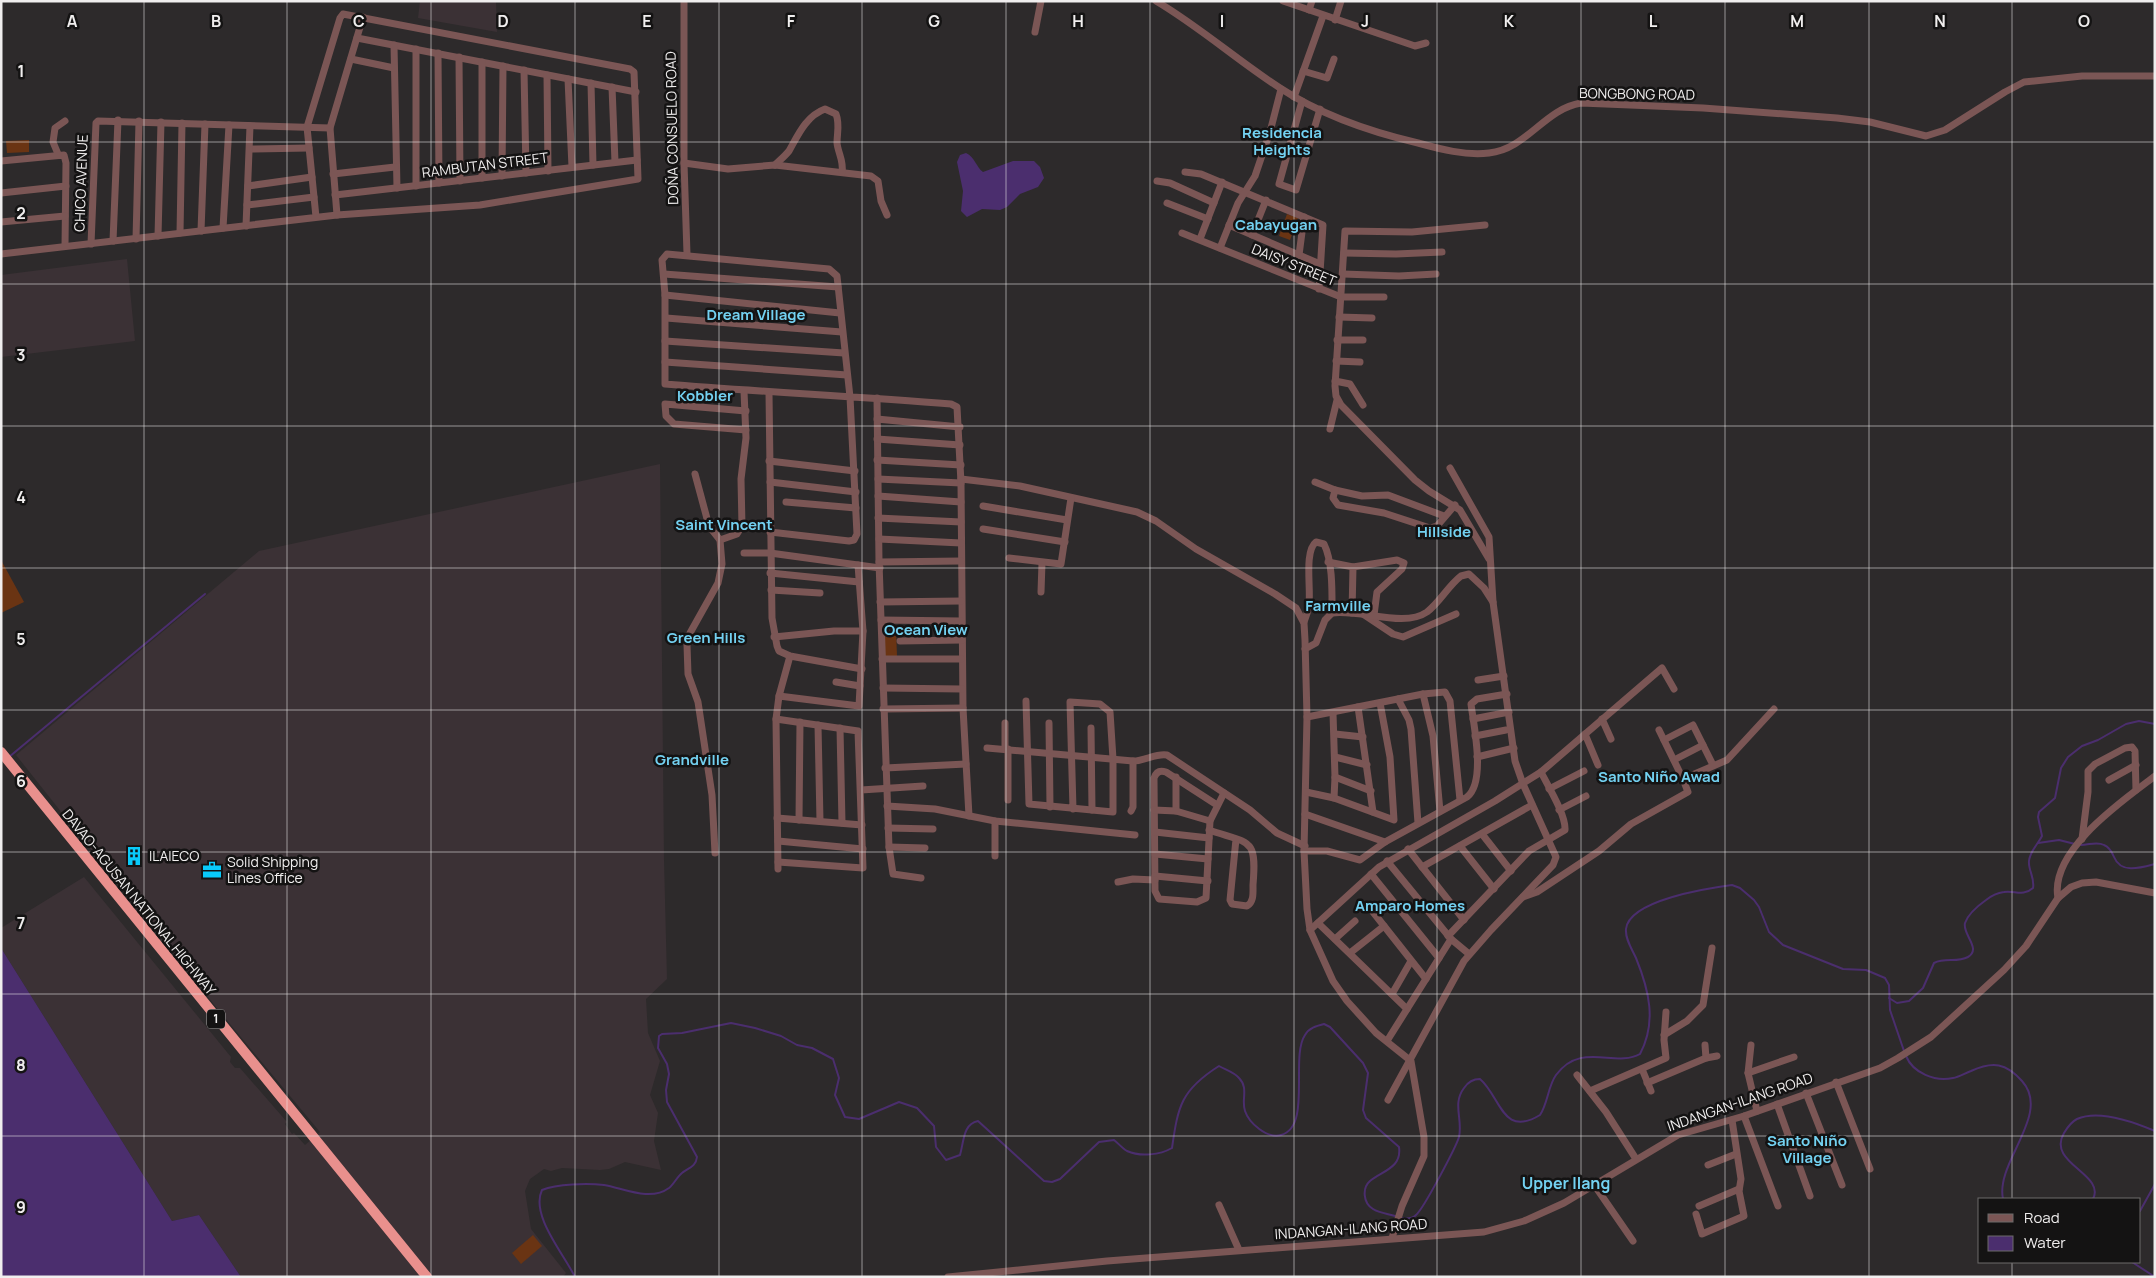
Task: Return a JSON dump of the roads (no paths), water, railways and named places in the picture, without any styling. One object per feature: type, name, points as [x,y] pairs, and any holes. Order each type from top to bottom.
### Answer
[{"type":"highway","name":"DAVAO-AGUSAN NATIONAL HIGHWAY","points":[[5,757],[427,1277]]},
{"type":"street","name":"DOÑA CONSUELO ROAD","points":[[684,1],[684,163],[687,254]]},
{"type":"street","points":[[1035,32],[1041,1]]},
{"type":"street","name":"BONGBONG ROAD","points":[[1156,1],[1189,22],[1281,89],[1302,101],[1398,139],[1474,154],[1488,154],[1508,148],[1516,144],[1553,114],[1563,108],[1581,103],[1703,108],[1837,118],[1870,122],[1926,136],[1945,130],[2024,82],[2082,76],[2155,76]]},
{"type":"street","points":[[1283,1],[1415,46],[1426,43]]},
{"type":"street","points":[[1309,10],[1312,1]]},
{"type":"street","points":[[1335,20],[1341,1]]},
{"type":"street","points":[[1,254],[316,217],[480,205],[638,179],[635,76],[630,68],[363,17],[346,14],[341,16],[307,127],[316,217]]},
{"type":"street","points":[[1294,97],[1323,16]]},
{"type":"street","points":[[337,215],[330,128],[363,17]]},
{"type":"street","points":[[357,38],[636,92]]},
{"type":"street","points":[[394,45],[397,188]]},
{"type":"street","points":[[416,49],[416,186]]},
{"type":"street","points":[[438,53],[438,183]]},
{"type":"street","points":[[459,58],[460,180]]},
{"type":"street","points":[[351,59],[394,68]]},
{"type":"street","points":[[1303,71],[1327,78],[1334,59]]},
{"type":"street","points":[[482,62],[482,178]]},
{"type":"street","points":[[502,176],[504,66]]},
{"type":"street","points":[[524,70],[526,173]]},
{"type":"street","points":[[547,75],[548,171]]},
{"type":"street","points":[[568,79],[572,167]]},
{"type":"street","points":[[591,83],[593,165]]},
{"type":"street","points":[[612,87],[615,162]]},
{"type":"street","points":[[1220,248],[1244,191],[1255,176],[1266,145],[1281,89]]},
{"type":"street","points":[[1302,101],[1279,184],[1296,190],[1320,109]]},
{"type":"street","points":[[775,165],[788,152],[794,138],[811,117],[825,109],[836,114],[839,121],[837,146],[843,163],[842,172]]},
{"type":"street","name":"CHICO AVENUE","points":[[91,244],[96,123],[100,120],[118,120]]},
{"type":"street","points":[[113,241],[118,120],[330,128]]},
{"type":"street","points":[[58,154],[53,142],[55,128],[65,121]]},
{"type":"street","points":[[136,239],[139,121]]},
{"type":"street","points":[[158,236],[161,122]]},
{"type":"street","points":[[180,234],[182,123]]},
{"type":"street","points":[[201,231],[205,124]]},
{"type":"street","points":[[223,228],[229,125]]},
{"type":"street","points":[[246,226],[250,126]]},
{"type":"street","points":[[250,149],[309,148]]},
{"type":"street","points":[[1,160],[62,154],[65,158],[66,246]]},
{"type":"street","name":"RAMBUTAN STREET","points":[[336,195],[637,160]]},
{"type":"street","points":[[684,163],[728,169],[775,165],[842,172],[876,178],[887,215]]},
{"type":"street","points":[[333,174],[396,167]]},
{"type":"street","points":[[1185,172],[1201,174],[1222,182],[1323,225],[1318,289]]},
{"type":"street","points":[[248,186],[312,177]]},
{"type":"street","points":[[1157,182],[1170,183],[1214,203]]},
{"type":"street","points":[[1200,240],[1222,182]]},
{"type":"street","points":[[1,193],[66,186]]},
{"type":"street","points":[[247,205],[314,197]]},
{"type":"street","points":[[1252,235],[1266,200]]},
{"type":"street","points":[[1167,202],[1208,219]]},
{"type":"street","points":[[1,222],[65,216]]},
{"type":"street","points":[[1299,255],[1304,217]]},
{"type":"street","points":[[1229,225],[1320,264]]},
{"type":"street","points":[[1330,429],[1337,400],[1335,381],[1345,231],[1412,232],[1485,225]]},
{"type":"street","name":"DAISY STREET","points":[[1182,233],[1340,297],[1384,297]]},
{"type":"street","points":[[1344,252],[1396,254],[1442,252]]},
{"type":"street","points":[[742,526],[852,541],[857,534],[850,397],[835,273],[829,269],[687,254],[664,255],[662,260],[666,318],[665,384],[769,393],[850,397],[877,398],[955,405],[958,410],[961,465],[962,689],[969,816]]},
{"type":"street","points":[[664,274],[838,287]]},
{"type":"street","points":[[1343,274],[1399,276],[1436,274]]},
{"type":"street","points":[[665,295],[840,313]]},
{"type":"street","points":[[1339,317],[1372,318]]},
{"type":"street","points":[[666,318],[842,332]]},
{"type":"street","points":[[1337,340],[1363,340]]},
{"type":"street","points":[[666,341],[844,353]]},
{"type":"street","points":[[1336,361],[1360,362]]},
{"type":"street","points":[[665,362],[847,375]]},
{"type":"street","points":[[1335,381],[1350,384],[1363,405]]},
{"type":"street","points":[[720,540],[737,534],[742,526],[741,480],[746,430],[744,390]]},
{"type":"street","points":[[769,393],[770,573],[774,637],[779,652],[790,656],[862,669]]},
{"type":"street","points":[[877,398],[879,565],[889,847],[893,874],[896,876],[921,878]]},
{"type":"street","points":[[1337,400],[1402,468],[1429,491],[1455,505],[1464,516],[1491,562]]},
{"type":"street","points":[[746,411],[665,404],[666,416],[674,424],[746,430]]},
{"type":"street","points":[[878,419],[960,427]]},
{"type":"street","points":[[877,439],[960,445]]},
{"type":"street","points":[[877,460],[961,465]]},
{"type":"street","points":[[769,462],[855,471]]},
{"type":"street","points":[[1388,1100],[1469,954],[1556,860],[1556,855],[1547,839],[1518,770],[1493,602],[1488,534],[1450,468]]},
{"type":"street","points":[[695,474],[707,521],[720,540],[721,576],[690,633],[687,645],[688,674],[699,708],[712,795],[714,853]]},
{"type":"street","points":[[878,479],[961,481],[1020,486],[1147,516],[1196,549],[1290,603],[1301,614],[1304,623],[1307,717],[1305,849],[1307,909],[1310,930],[1339,991],[1361,1017],[1387,1042],[1411,1061],[1424,1137],[1424,1156],[1402,1206],[1392,1238]]},
{"type":"street","points":[[770,482],[856,492]]},
{"type":"street","points":[[1316,482],[1335,490],[1366,496],[1388,495],[1444,516]]},
{"type":"street","points":[[1335,490],[1333,498],[1338,505],[1384,513],[1430,528],[1437,526],[1455,505]]},
{"type":"street","points":[[878,496],[961,502]]},
{"type":"street","points":[[1009,558],[1061,564],[1071,498]]},
{"type":"street","points":[[786,502],[856,508]]},
{"type":"street","points":[[983,506],[1067,520]]},
{"type":"street","points":[[878,518],[961,522]]},
{"type":"street","points":[[983,529],[1065,542]]},
{"type":"street","points":[[879,539],[961,542]]},
{"type":"street","points":[[1304,623],[1310,602],[1310,561],[1314,544],[1324,544],[1328,562],[1332,613]]},
{"type":"street","points":[[744,553],[770,553],[858,565],[961,562]]},
{"type":"street","points":[[1328,562],[1353,567],[1397,560],[1404,563],[1402,569],[1377,592],[1374,615]]},
{"type":"street","points":[[1041,592],[1042,563]]},
{"type":"street","points":[[779,696],[859,706],[863,631],[858,565]]},
{"type":"street","points":[[1352,613],[1353,567]]},
{"type":"street","points":[[770,573],[859,582]]},
{"type":"street","points":[[1305,649],[1316,643],[1324,620],[1332,613],[1374,615],[1405,620],[1416,618],[1433,606],[1461,576],[1469,574],[1484,588],[1493,602]]},
{"type":"street","points":[[771,590],[820,593]]},
{"type":"street","points":[[880,602],[962,601]]},
{"type":"street","points":[[1362,614],[1392,634],[1403,637],[1456,614]]},
{"type":"street","points":[[881,620],[961,621]]},
{"type":"street","points":[[774,637],[834,630],[863,631]]},
{"type":"street","points":[[900,641],[962,640]]},
{"type":"street","points":[[776,719],[858,730],[863,868],[778,865],[776,719],[779,696],[790,656]]},
{"type":"street","points":[[882,658],[962,658]]},
{"type":"street","points":[[1310,930],[1387,861],[1541,772],[1662,668],[1674,689]]},
{"type":"street","points":[[1478,680],[1504,676]]},
{"type":"street","points":[[836,682],[860,686]]},
{"type":"street","points":[[883,688],[962,689]]},
{"type":"street","points":[[1307,717],[1422,694],[1446,692],[1449,697],[1460,800]]},
{"type":"street","points":[[1422,694],[1433,736],[1440,811]]},
{"type":"street","points":[[987,748],[1133,761],[1149,759],[1162,754],[1167,755],[1250,810],[1277,833],[1305,849],[1327,851],[1360,860],[1385,842],[1471,793],[1474,788],[1477,757],[1471,704],[1473,700],[1507,694]]},
{"type":"street","points":[[1398,699],[1409,720],[1411,729],[1418,823]]},
{"type":"street","points":[[1026,701],[1029,804],[1050,807],[1073,809],[1092,810],[1113,812],[1111,717],[1108,709],[1100,704],[1070,702],[1073,809]]},
{"type":"street","points":[[1306,792],[1334,798],[1394,820],[1390,758],[1380,703]]},
{"type":"street","points":[[883,709],[963,708]]},
{"type":"street","points":[[1358,708],[1364,738],[1373,812]]},
{"type":"street","points":[[1683,779],[1727,760],[1774,709]]},
{"type":"street","points":[[1473,719],[1509,712]]},
{"type":"street","points":[[1333,713],[1336,777],[1334,798]]},
{"type":"street","points":[[1602,719],[1611,739]]},
{"type":"street","points":[[800,722],[800,820]]},
{"type":"street","points":[[1005,723],[1008,800]]},
{"type":"street","points":[[1049,723],[1050,807]]},
{"type":"street","points":[[818,725],[820,822]]},
{"type":"street","points":[[1664,740],[1693,725],[1713,765]]},
{"type":"street","points":[[840,728],[842,824]]},
{"type":"street","points":[[1091,728],[1092,810]]},
{"type":"street","points":[[1475,736],[1506,730]]},
{"type":"street","points":[[1522,897],[1537,892],[1599,851],[1631,824],[1686,793],[1688,789],[1659,730]]},
{"type":"street","points":[[1335,734],[1364,738]]},
{"type":"street","points":[[1585,734],[1598,765]]},
{"type":"street","points":[[1674,760],[1703,745]]},
{"type":"street","points":[[2082,839],[2090,768],[2130,747],[2134,748],[2136,790]]},
{"type":"street","points":[[1477,757],[1514,748]]},
{"type":"street","points":[[1335,757],[1367,765]]},
{"type":"street","points":[[1131,811],[1133,807],[1133,761]]},
{"type":"street","points":[[885,768],[966,764]]},
{"type":"street","points":[[2109,780],[2136,765]]},
{"type":"street","points":[[1217,805],[1176,777],[1163,771],[1156,774],[1154,778],[1155,878],[1156,894],[1159,899],[1197,902],[1206,898],[1210,821],[1224,793]]},
{"type":"street","points":[[1549,789],[1584,771]]},
{"type":"street","points":[[1387,1042],[1450,938],[1464,920],[1529,851],[1565,830],[1559,810],[1541,772]]},
{"type":"street","points":[[2058,898],[2057,887],[2060,874],[2082,839],[2101,818],[2155,776]]},
{"type":"street","points":[[1176,777],[1176,811]]},
{"type":"street","points":[[1336,777],[1371,791]]},
{"type":"street","points":[[860,790],[923,786]]},
{"type":"street","points":[[1559,810],[1586,796]]},
{"type":"street","points":[[1422,867],[1532,805]]},
{"type":"street","points":[[887,806],[935,809],[995,821],[1135,835]]},
{"type":"street","points":[[1154,810],[1176,811],[1210,821]]},
{"type":"street","points":[[1305,814],[1385,842]]},
{"type":"street","points":[[777,818],[862,825]]},
{"type":"street","points":[[995,821],[996,856]]},
{"type":"street","points":[[888,828],[933,829]]},
{"type":"street","points":[[1155,832],[1209,834],[1236,839],[1249,845],[1255,856],[1252,901],[1249,905],[1245,906],[1232,904],[1229,898],[1236,839]]},
{"type":"street","points":[[1482,834],[1511,871]]},
{"type":"street","points":[[778,842],[863,849]]},
{"type":"street","points":[[1460,846],[1494,889]]},
{"type":"street","points":[[889,847],[925,848]]},
{"type":"street","points":[[1408,849],[1464,920]]},
{"type":"street","points":[[1155,854],[1208,859]]},
{"type":"street","points":[[1387,861],[1450,938],[1469,954]]},
{"type":"street","points":[[1371,874],[1439,958]]},
{"type":"street","points":[[1118,882],[1155,878],[1208,881]]},
{"type":"street","name":"INDANGAN-ILANG ROAD","points":[[948,1277],[1239,1250],[1497,1229],[1541,1214],[1595,1186],[1636,1159],[1678,1135],[1732,1120],[1874,1070],[1919,1046],[1970,1002],[2015,959],[2058,898],[2071,888],[2088,882],[2103,882],[2155,893]]},
{"type":"street","points":[[1373,912],[1426,978]]},
{"type":"street","points":[[1335,938],[1355,921]]},
{"type":"street","points":[[1318,923],[1407,1009]]},
{"type":"street","points":[[1350,953],[1384,926]]},
{"type":"street","points":[[1664,1035],[1687,1021],[1703,1006],[1712,948]]},
{"type":"street","points":[[1392,994],[1411,961]]},
{"type":"street","points":[[1590,1090],[1666,1058],[1664,1035],[1666,1012]]},
{"type":"street","points":[[1704,1045],[1706,1058]]},
{"type":"street","points":[[1751,1045],[1748,1073],[1757,1111]]},
{"type":"street","points":[[1648,1083],[1706,1058],[1717,1056]]},
{"type":"street","points":[[1748,1073],[1794,1057]]},
{"type":"street","points":[[1642,1069],[1651,1091]]},
{"type":"street","points":[[1578,1075],[1636,1159]]},
{"type":"street","points":[[1836,1082],[1870,1169]]},
{"type":"street","points":[[1806,1093],[1842,1185]]},
{"type":"street","points":[[1777,1104],[1810,1196]]},
{"type":"street","points":[[1744,1116],[1778,1206]]},
{"type":"street","points":[[1696,1214],[1702,1234],[1744,1216],[1739,1189],[1741,1179],[1732,1120]]},
{"type":"street","points":[[1708,1165],[1736,1154]]},
{"type":"street","points":[[1595,1186],[1633,1241]]},
{"type":"street","points":[[1699,1206],[1739,1189]]},
{"type":"street","points":[[1219,1205],[1239,1250]]},
{"type":"water","points":[[966,153],[983,172],[1013,161],[1034,161],[1040,167],[1044,178],[1038,187],[1020,194],[1007,207],[1000,210],[982,209],[967,217],[961,211],[963,191],[957,162],[960,155]]},
{"type":"water","points":[[1,948],[172,1221],[199,1215],[241,1277],[1,1277]]},
{"type":"waterway","points":[[9,757],[205,594]]},
{"type":"waterway","points":[[1889,998],[1897,1003],[1909,1001],[1923,988],[1934,963],[1942,960],[1960,960],[1972,954],[1973,950],[1966,932],[1965,923],[1971,913],[1983,902],[1999,893],[2022,893],[2033,888],[2029,861],[2032,851],[2042,836],[2038,817],[2039,812],[2055,798],[2061,768],[2068,757],[2082,746],[2098,740],[2126,724],[2139,721],[2155,724]]},
{"type":"waterway","points":[[2038,843],[2059,840],[2075,844]]},
{"type":"waterway","points":[[2081,845],[2099,843],[2106,846],[2117,862],[2126,868],[2137,868],[2155,864]]},
{"type":"waterway","points":[[1401,1218],[1413,1217],[1420,1210],[1452,1152],[1460,1130],[1459,1100],[1464,1088],[1469,1083],[1480,1079],[1510,1118],[1518,1122],[1527,1121],[1540,1115],[1553,1079],[1566,1065],[1576,1059],[1587,1057],[1630,1058],[1640,1054],[1648,1030],[1649,1006],[1644,982],[1628,940],[1626,929],[1630,919],[1641,910],[1672,897],[1732,885],[1740,888],[1754,900],[1759,907],[1769,932],[1783,945],[1843,969],[1866,970],[1885,978],[1889,985],[1890,1010],[1904,1051]]},
{"type":"waterway","points":[[575,1277],[544,1222],[540,1200],[542,1190],[564,1185],[597,1184],[636,1193],[654,1194],[669,1188],[680,1175],[693,1165],[697,1157],[667,1102],[666,1090],[669,1074],[667,1064],[658,1048],[659,1036],[731,1023],[781,1036],[797,1045],[812,1048],[833,1059],[839,1078],[835,1095],[845,1117],[859,1119],[899,1102],[917,1108],[934,1126],[936,1147],[946,1160],[960,1155],[967,1129],[978,1121],[1044,1181],[1052,1182],[1060,1179],[1099,1142],[1114,1140],[1127,1151],[1144,1155],[1156,1154],[1172,1148],[1179,1110],[1183,1100],[1196,1083],[1219,1066],[1235,1074],[1242,1082],[1244,1086],[1245,1111],[1254,1125],[1270,1135],[1281,1135],[1290,1129],[1296,1119],[1301,1045],[1309,1031],[1324,1024],[1330,1027],[1363,1063],[1368,1073],[1363,1110],[1366,1118],[1399,1147],[1399,1154],[1394,1164],[1370,1181],[1365,1191],[1367,1203],[1373,1209],[1395,1216]]},
{"type":"waterway","points":[[1906,1056],[1909,1062],[1919,1071],[1939,1079],[1958,1077],[1979,1068],[1993,1065],[2005,1067],[2022,1081],[2029,1094],[2031,1108],[2027,1123],[2007,1170],[2003,1185],[2003,1198]]},
{"type":"waterway","points":[[2093,1198],[2095,1190],[2091,1182],[2063,1152],[2061,1143],[2069,1125],[2077,1119],[2096,1115],[2116,1118],[2155,1131]]},
{"type":"waterway","points":[[2141,1209],[2155,1184]]},
{"type":"waterway","points":[[2134,1263],[2155,1277]]},
{"type":"place","name":"ILAIECO","points":[[134,856]]},
{"type":"place","name":"Solid Shipping Lines Office","points":[[212,870]]},
{"type":"district","name":"Residencia Heights","points":[[1282,142]]},
{"type":"district","name":"Cabayugan","points":[[1276,225]]},
{"type":"district","name":"Dream Village","points":[[756,315]]},
{"type":"district","name":"Kobbler","points":[[705,396]]},
{"type":"district","name":"Saint Vincent","points":[[724,525]]},
{"type":"district","name":"Hillside","points":[[1444,532]]},
{"type":"district","name":"Farmville","points":[[1338,606]]},
{"type":"district","name":"Ocean View","points":[[926,630]]},
{"type":"district","name":"Green Hills","points":[[706,638]]},
{"type":"district","name":"Grandville","points":[[692,760]]},
{"type":"district","name":"Santo Niño Awad","points":[[1659,777]]},
{"type":"district","name":"Amparo Homes","points":[[1410,906]]},
{"type":"district","name":"Santo Niño Village","points":[[1807,1150]]},
{"type":"district","name":"Upper Ilang","points":[[1566,1183]]}]
